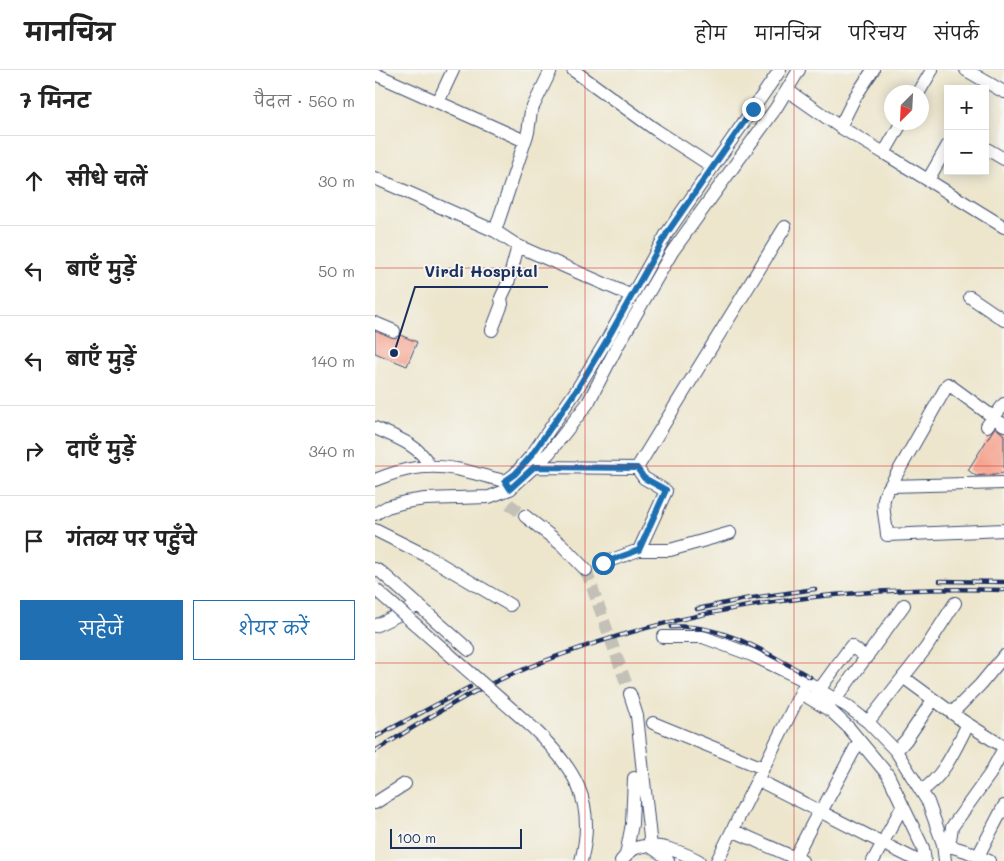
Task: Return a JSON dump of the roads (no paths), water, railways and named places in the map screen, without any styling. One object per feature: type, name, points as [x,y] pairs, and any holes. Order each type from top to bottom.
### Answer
[{"type":"street","points":[[438,102],[453,70]]},
{"type":"street","points":[[495,231],[528,132],[531,111],[551,70]]},
{"type":"street","points":[[573,70],[656,130],[713,167]]},
{"type":"street","points":[[508,485],[531,456],[571,397],[632,296],[667,233],[780,70]]},
{"type":"street","points":[[375,514],[387,507],[425,499],[489,497],[534,467],[567,432],[588,404],[618,345],[672,252],[787,90],[799,70]]},
{"type":"street","points":[[840,127],[855,97],[873,70]]},
{"type":"street","points":[[923,85],[933,70]]},
{"type":"street","points":[[966,70],[981,85]]},
{"type":"street","points":[[375,74],[525,142]]},
{"type":"street","points":[[989,87],[1004,92]]},
{"type":"street","points":[[787,90],[840,127],[884,152],[1004,227]]},
{"type":"street","points":[[884,152],[897,130]]},
{"type":"street","points":[[989,150],[1004,159]]},
{"type":"street","points":[[928,180],[944,152]]},
{"type":"street","points":[[375,178],[495,231],[518,246],[632,296]]},
{"type":"street","points":[[637,468],[785,227]]},
{"type":"street","points":[[492,330],[502,304],[501,298],[508,283],[518,246]]},
{"type":"street","points":[[970,297],[1004,320]]},
{"type":"street","points":[[375,323],[394,330]]},
{"type":"street","points":[[1004,404],[995,423],[949,384],[883,495],[887,535],[1004,530]]},
{"type":"street","points":[[375,428],[415,449],[426,457],[429,466]]},
{"type":"street","points":[[375,480],[405,469],[429,466],[457,469],[508,485]]},
{"type":"street","points":[[534,467],[637,468]]},
{"type":"street","points":[[637,468],[644,478],[666,490],[639,550]]},
{"type":"street","points":[[890,486],[1004,483]]},
{"type":"street","points":[[496,494],[509,504]]},
{"type":"street","points":[[525,516],[562,545],[586,570]]},
{"type":"street","points":[[375,530],[433,560],[510,605]]},
{"type":"street","points":[[603,563],[639,550],[670,550],[730,533]]},
{"type":"street","points":[[375,569],[381,572],[469,650]]},
{"type":"street","points":[[375,589],[550,744],[569,767],[580,789],[585,808],[586,844],[581,861]]},
{"type":"street","points":[[868,722],[926,648],[955,603]]},
{"type":"street","points":[[375,626],[419,605]]},
{"type":"street","points":[[835,700],[904,605]]},
{"type":"street","points":[[663,637],[703,637],[752,655],[806,681],[847,706],[868,722],[896,751],[928,802],[937,829],[946,845],[984,858],[1004,806]]},
{"type":"street","points":[[819,690],[851,646],[867,658]]},
{"type":"street","points":[[952,713],[980,685],[1004,656]]},
{"type":"street","points":[[903,677],[933,700],[1004,747],[990,774],[951,827],[946,845],[945,861]]},
{"type":"street","points":[[717,861],[806,681]]},
{"type":"street","points":[[801,693],[831,711],[849,728],[887,775],[923,848],[925,861]]},
{"type":"street","points":[[630,694],[637,716],[651,847]]},
{"type":"street","points":[[896,751],[906,740],[933,700]]},
{"type":"street","points":[[653,722],[763,768]]},
{"type":"street","points":[[921,791],[942,770],[969,724]]},
{"type":"street","points":[[733,831],[796,860],[817,815],[821,812],[859,740]]},
{"type":"street","points":[[623,858],[632,824],[633,778]]},
{"type":"street","points":[[758,780],[918,861]]},
{"type":"street","points":[[375,802],[405,784]]},
{"type":"street","points":[[873,861],[902,807]]},
{"type":"street","points":[[632,824],[650,832]]},
{"type":"street","points":[[937,829],[951,827]]},
{"type":"street","points":[[623,858],[640,846],[665,848],[687,854],[699,861]]},
{"type":"street","points":[[651,847],[668,861]]},
{"type":"street","points":[[665,848],[677,861]]},
{"type":"tunnel","points":[[509,504],[525,516]]},
{"type":"tunnel","points":[[586,570],[630,694]]},
{"type":"railway","points":[[940,581],[1004,582]]},
{"type":"railway","points":[[697,609],[745,599],[815,589]]},
{"type":"railway","points":[[375,751],[443,709],[486,686],[547,660],[610,639],[674,621],[739,608],[805,598],[871,592],[938,589],[1004,590]]},
{"type":"railway","points":[[671,627],[708,629],[726,635],[761,650],[810,677]]},
{"type":"railway","points":[[375,737],[470,687]]},
{"type":"place","name":"Virdi Hospital","points":[[394,353]]}]
